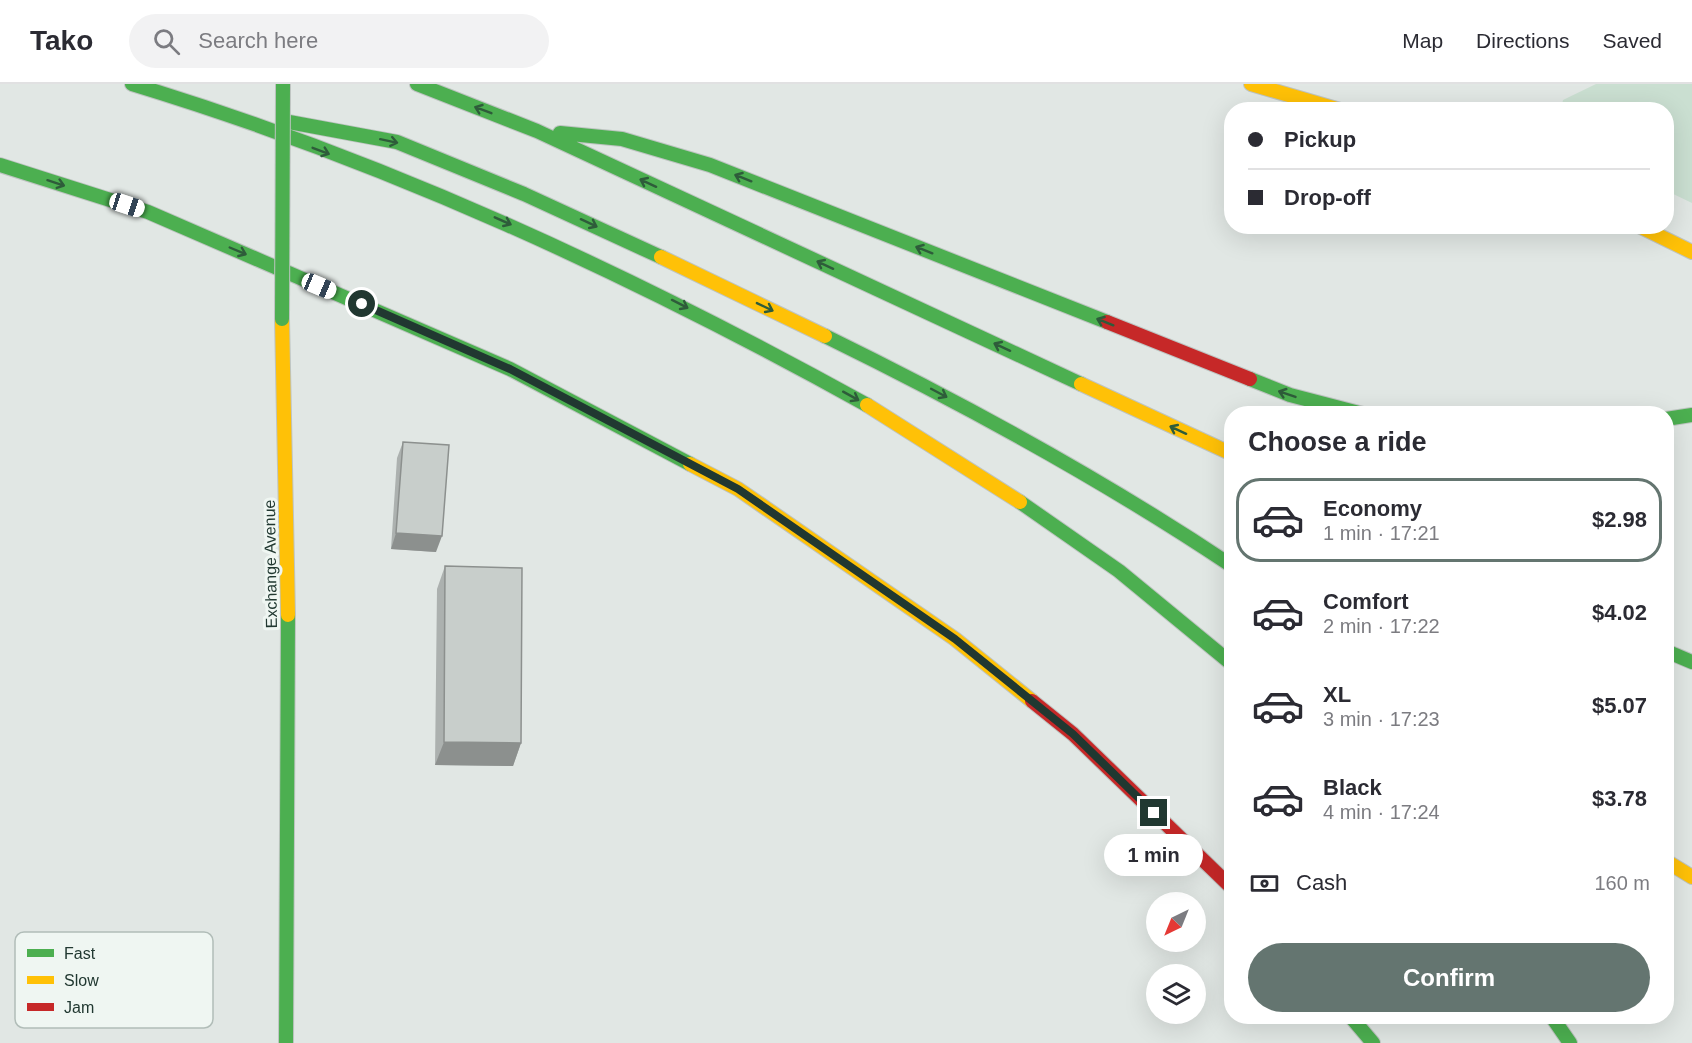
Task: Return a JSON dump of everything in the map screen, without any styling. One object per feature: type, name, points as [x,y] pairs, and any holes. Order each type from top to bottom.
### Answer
[{"type":"main road","points":[[132,84],[208,107],[483,212],[615,272],[742,336],[875,410],[998,486],[1119,571],[1224,657]]},
{"type":"main road","name":"Exchange Avenue","points":[[283,84],[282,319],[288,640],[286,1043]]},
{"type":"main road","points":[[417,84],[537,131],[1224,450]]},
{"type":"main road","points":[[1251,84],[1313,102]]},
{"type":"main road","points":[[208,107],[397,142],[524,194],[925,385],[1054,454],[1171,525],[1224,561]]},
{"type":"main road","points":[[537,131],[622,139],[710,165],[1290,396],[1331,406]]},
{"type":"main road","points":[[0,165],[148,212],[500,364],[738,489],[955,639],[1073,734],[1224,880]]},
{"type":"main road","points":[[1656,234],[1689,250]]},
{"type":"main road","points":[[1674,418],[1692,415]]},
{"type":"main road","points":[[1674,654],[1692,662]]},
{"type":"main road","points":[[1674,866],[1692,877]]},
{"type":"main road","points":[[1357,1024],[1373,1043]]},
{"type":"main road","points":[[1557,1024],[1570,1043]]},
{"type":"green space","points":[[1596,84],[1692,84],[1692,203],[1674,194],[1674,102],[1563,102]]},
{"type":"building","points":[[403,442],[449,445],[442,536],[396,533]]},
{"type":"building","points":[[445,566],[522,568],[521,743],[444,742]]},
{"type":"traffic: fast","points":[[132,84],[322,149],[508,225],[689,311],[867,405]]},
{"type":"traffic: fast","points":[[282,319],[283,84]]},
{"type":"traffic: fast","points":[[417,84],[537,131],[1081,384]]},
{"type":"traffic: fast","points":[[289,122],[397,142],[524,194],[661,257]]},
{"type":"traffic: fast","points":[[560,133],[622,139],[710,165],[1107,322]]},
{"type":"traffic: fast","points":[[0,165],[148,212],[510,369],[690,464]]},
{"type":"traffic: fast","points":[[825,336],[1033,444],[1133,503],[1224,561]]},
{"type":"traffic: fast","points":[[1250,379],[1290,395],[1332,406]]},
{"type":"traffic: fast","points":[[1674,418],[1692,415]]},
{"type":"traffic: fast","points":[[1020,502],[1119,571],[1224,657]]},
{"type":"traffic: fast","points":[[286,1043],[288,615]]},
{"type":"traffic: fast","points":[[1674,654],[1692,662]]},
{"type":"traffic: fast","points":[[1357,1024],[1373,1043]]},
{"type":"traffic: fast","points":[[1557,1024],[1570,1043]]},
{"type":"traffic: slow","points":[[1251,84],[1313,102]]},
{"type":"traffic: slow","points":[[1655,234],[1692,252]]},
{"type":"traffic: slow","points":[[661,257],[825,336]]},
{"type":"traffic: slow","points":[[282,319],[288,615]]},
{"type":"traffic: slow","points":[[1081,384],[1224,450]]},
{"type":"traffic: slow","points":[[867,405],[1020,502]]},
{"type":"traffic: slow","points":[[690,464],[738,489],[955,639],[1032,701]]},
{"type":"traffic: slow","points":[[1674,866],[1692,877]]},
{"type":"traffic: jam","points":[[1107,322],[1250,379]]},
{"type":"traffic: jam","points":[[1032,701],[1073,734],[1224,880]]},
{"type":"route","points":[[362,304],[510,369],[738,489],[955,639],[1073,734],[1154,813]]}]
